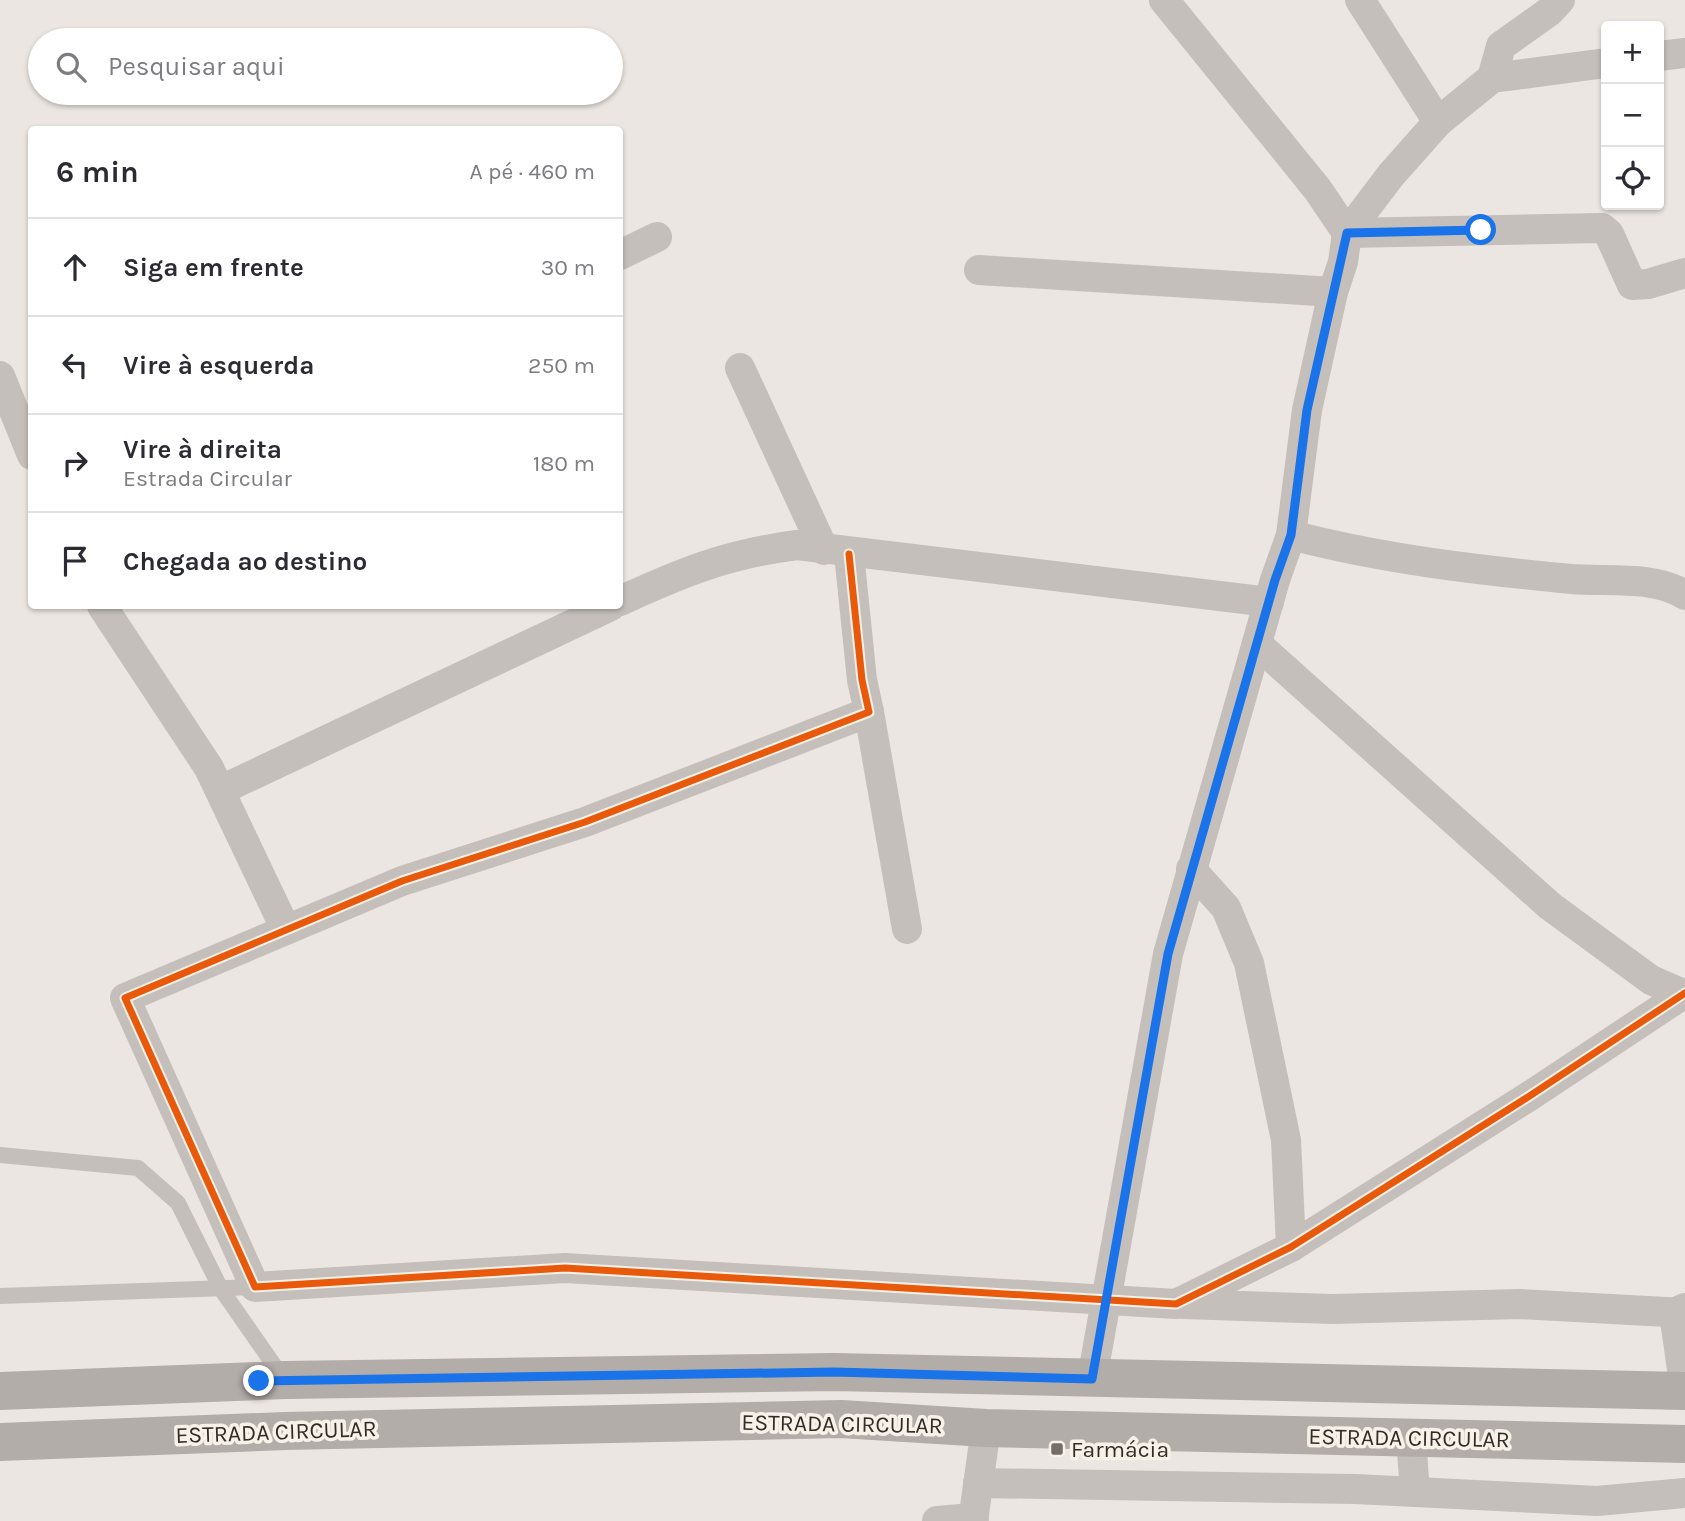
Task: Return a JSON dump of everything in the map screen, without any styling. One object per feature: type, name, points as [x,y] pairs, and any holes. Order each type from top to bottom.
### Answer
[{"type":"main road","points":[[0,1391],[285,1380],[834,1372],[1685,1391]]},
{"type":"main road","name":"ESTRADA CIRCULAR","points":[[0,1442],[272,1431],[841,1419],[985,1428],[1685,1444]]},
{"type":"street","points":[[1164,0],[1318,190],[1347,233]]},
{"type":"street","points":[[1360,0],[1438,122]]},
{"type":"street","points":[[1492,78],[1501,46],[1550,11],[1560,0]]},
{"type":"street","points":[[1664,55],[1685,53]]},
{"type":"street","points":[[1092,1379],[1168,954],[1256,644],[1291,535],[1307,410],[1333,292],[1343,262],[1347,233],[1438,122],[1492,78],[1601,64]]},
{"type":"street","points":[[1347,233],[1602,228],[1609,234],[1632,285],[1648,284],[1685,273]]},
{"type":"street","points":[[623,254],[657,237]]},
{"type":"street","points":[[979,270],[1333,292]]},
{"type":"street","points":[[740,368],[836,552],[869,712],[907,929]]},
{"type":"street","points":[[0,376],[28,445]]},
{"type":"street","points":[[1291,535],[1348,550],[1439,563],[1571,579],[1670,585],[1685,595]]},
{"type":"street","points":[[623,600],[696,566],[759,550],[797,545],[836,552],[1269,602]]},
{"type":"street","points":[[104,609],[221,790],[286,930]]},
{"type":"street","points":[[221,790],[605,609]]},
{"type":"street","points":[[1256,644],[1549,906],[1651,980],[1684,994]]},
{"type":"street","points":[[869,712],[585,822],[402,881],[125,998],[255,1287],[565,1268],[1176,1304],[1333,1309],[1519,1304],[1681,1311],[1685,1391]]},
{"type":"street","points":[[1191,869],[1226,908],[1249,963],[1286,1140],[1291,1248]]},
{"type":"street","points":[[1176,1304],[1291,1248],[1684,994]]},
{"type":"street","points":[[937,1521],[973,1519],[985,1428]]},
{"type":"street","points":[[1411,1438],[1415,1492]]},
{"type":"street","points":[[978,1483],[1415,1492],[1597,1501],[1685,1493]]},
{"type":"lane","points":[[0,1155],[138,1168],[178,1203],[221,1289],[285,1380]]},
{"type":"lane","points":[[0,1296],[255,1287]]},
{"type":"cycle path","points":[[849,554],[862,680],[869,712],[585,822],[402,881],[125,998],[255,1287],[565,1268],[1176,1304],[1291,1247],[1528,1097],[1685,993]]},
{"type":"place","name":"Farmácia","points":[[1057,1449]]},
{"type":"route","points":[[259,1381],[834,1372],[1092,1379],[1168,954],[1275,580],[1291,535],[1307,410],[1333,292],[1343,262],[1347,233],[1481,230]]}]
